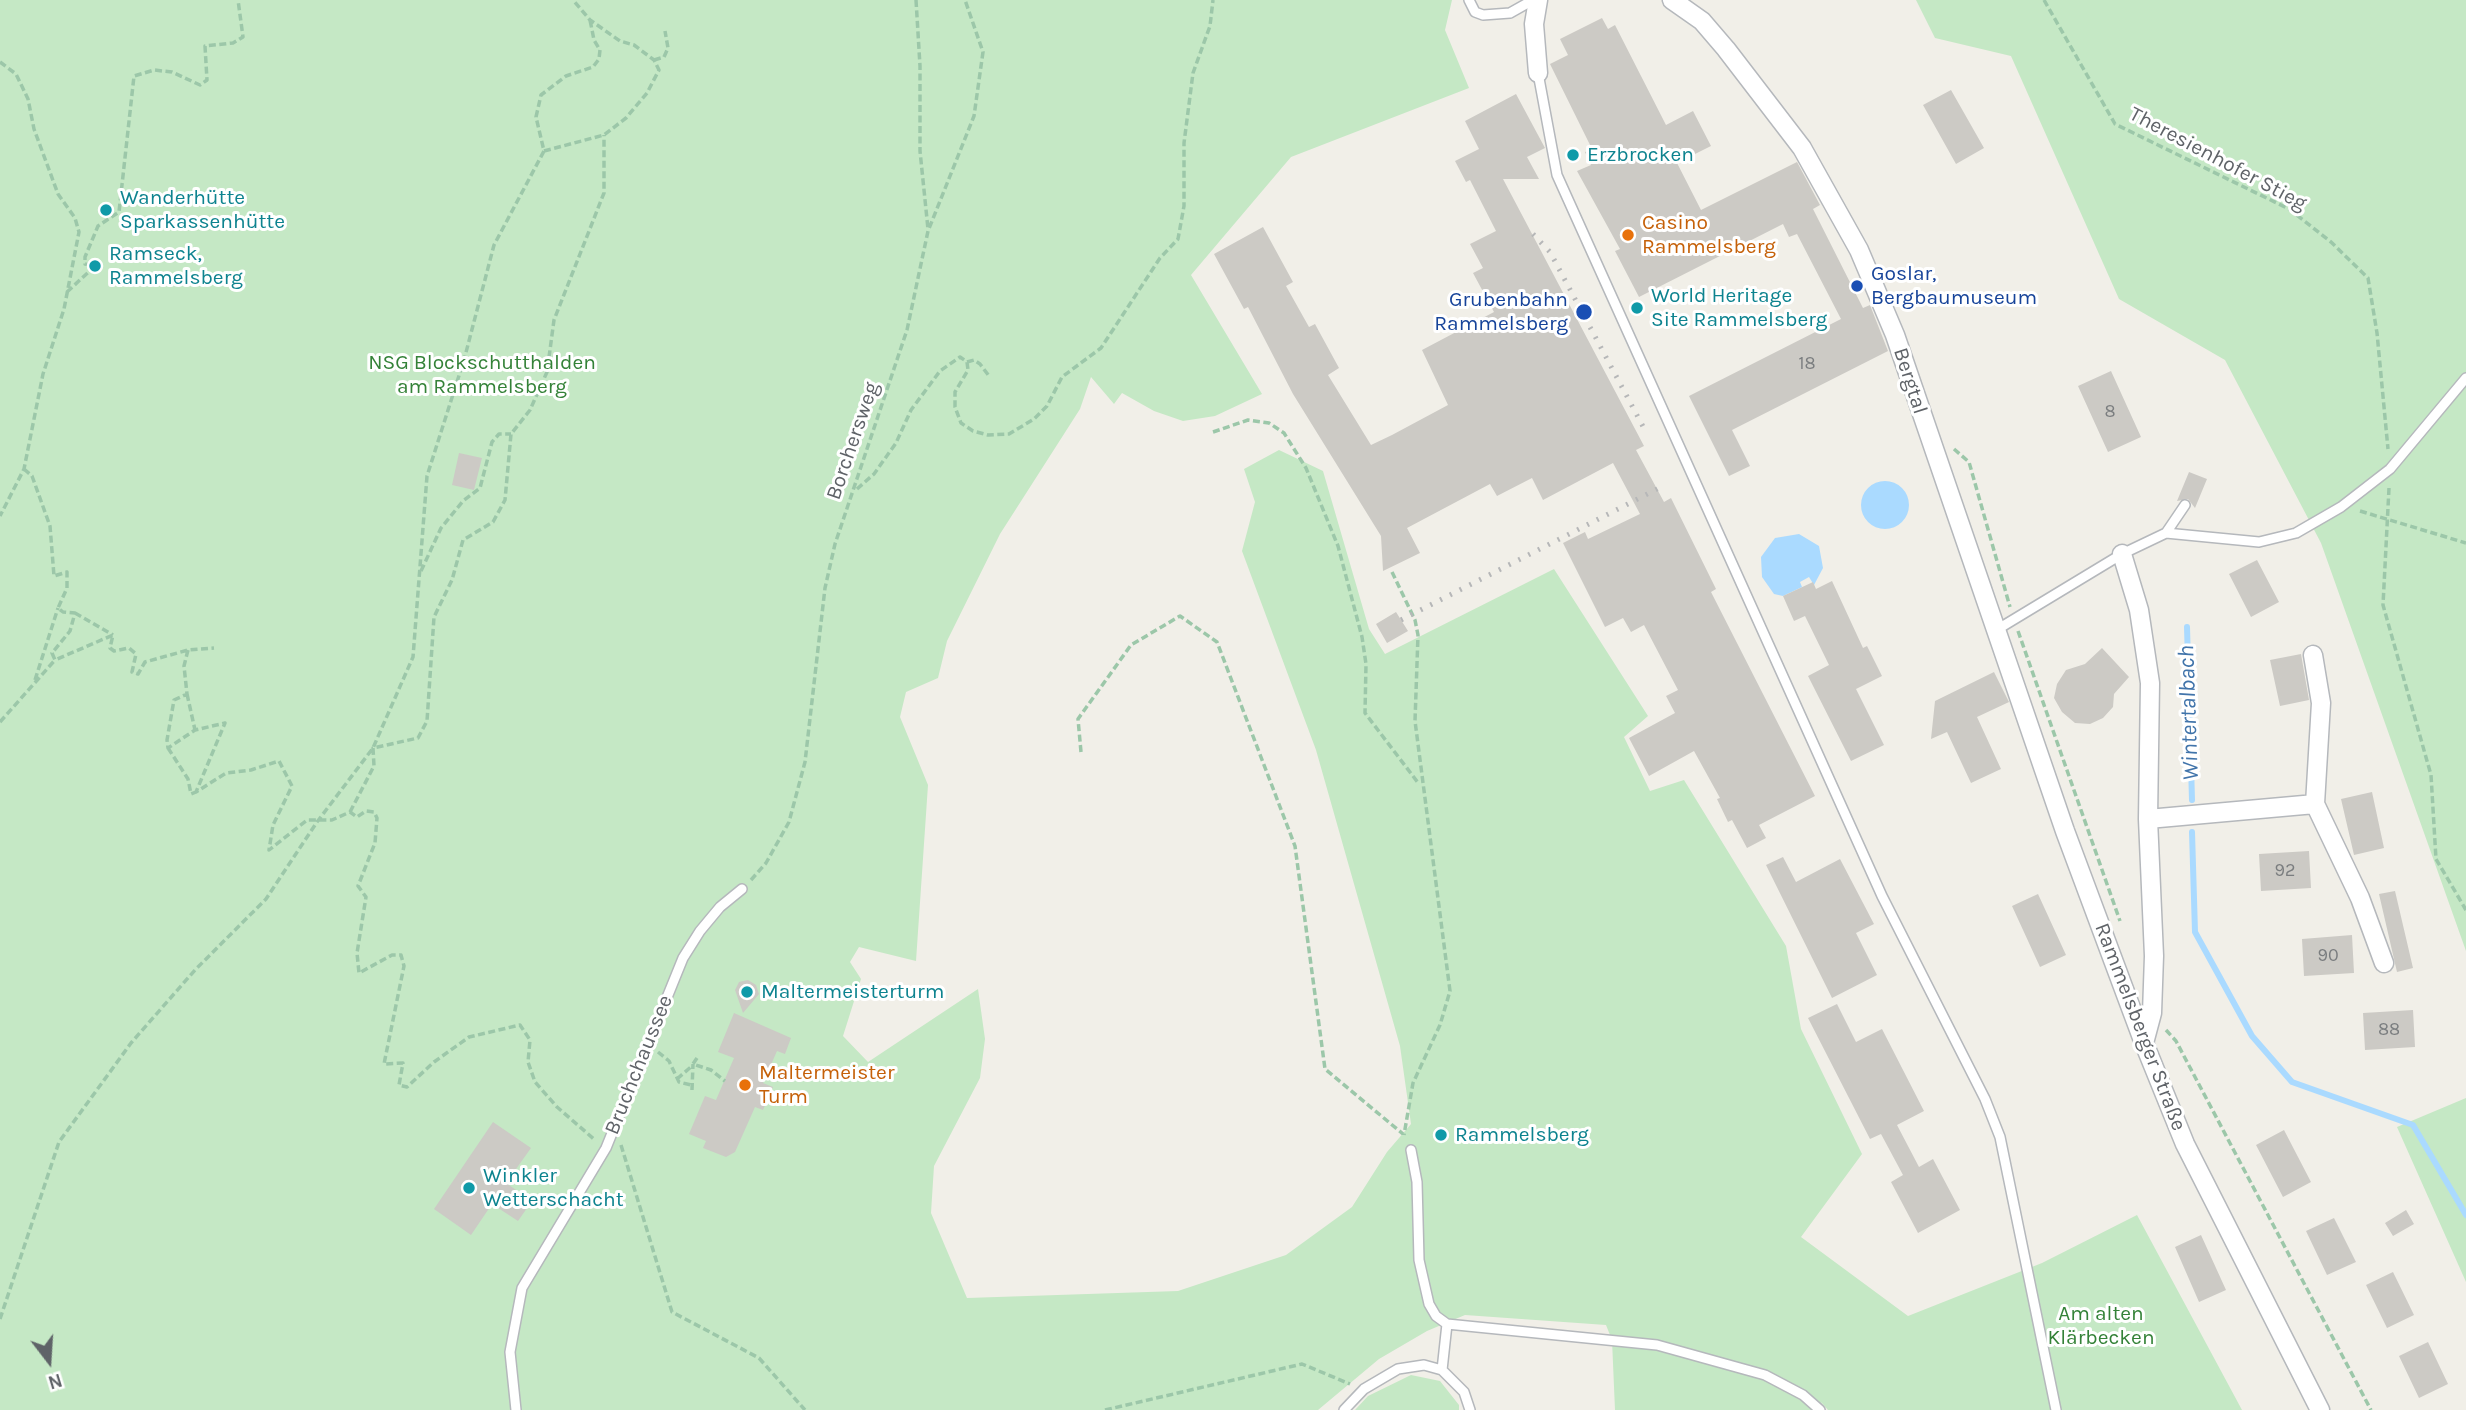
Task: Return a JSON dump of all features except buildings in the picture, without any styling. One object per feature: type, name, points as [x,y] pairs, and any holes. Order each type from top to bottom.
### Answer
[{"type":"street","points":[[1536,0],[1534,24],[1538,73]]},
{"type":"street","name":"Bergtal","points":[[1672,0],[1702,21],[1802,148],[1858,250],[1895,335],[1998,629]]},
{"type":"street","points":[[2122,554],[2138,610],[2150,683],[2148,819],[2154,956],[2152,1013],[2144,1043]]},
{"type":"street","name":"Rammelsberger Straße","points":[[1998,629],[2065,831],[2144,1043],[2185,1144],[2320,1410]]},
{"type":"street","points":[[2313,655],[2321,703],[2315,804],[2360,898],[2384,963]]},
{"type":"street","points":[[2148,819],[2315,804]]},
{"type":"lane","points":[[1469,0],[1475,12],[1483,15],[1510,13],[1536,0]]},
{"type":"lane","points":[[1538,73],[1557,175],[1882,896],[1985,1099],[2000,1137],[2056,1410]]},
{"type":"lane","points":[[2165,533],[2259,542],[2296,533],[2340,507],[2390,469],[2466,378]]},
{"type":"lane","points":[[1998,629],[2122,554],[2165,533],[2185,505]]},
{"type":"lane","name":"Bruchchaussee","points":[[516,1410],[510,1352],[522,1288],[606,1148],[683,958],[706,923],[743,889]]},
{"type":"lane","points":[[1411,1150],[1417,1182],[1419,1261],[1429,1304],[1436,1316],[1447,1324],[1657,1345],[1765,1374],[1803,1395],[1820,1410]]},
{"type":"lane","points":[[1441,1370],[1447,1324]]},
{"type":"lane","points":[[1344,1410],[1364,1389],[1398,1369],[1424,1365],[1441,1370],[1464,1392],[1470,1410]]},
{"type":"path","points":[[66,294],[95,266],[85,264],[85,257],[98,226],[119,212],[135,76],[154,70],[172,72],[200,85],[207,80],[205,46],[233,43],[243,37],[238,0]]},
{"type":"path","points":[[544,151],[604,135],[626,118],[647,93],[659,70],[654,60],[634,45],[621,41],[590,20],[573,0]]},
{"type":"path","points":[[916,0],[920,66],[920,151],[928,231]]},
{"type":"path","name":"Borchersweg","points":[[743,889],[766,863],[789,822],[804,762],[825,588],[845,510],[855,491],[906,330],[928,231],[974,116],[983,52],[965,0]]},
{"type":"path","points":[[855,491],[874,474],[889,453],[911,410],[940,371],[960,357],[967,362],[968,370],[955,392],[955,407],[961,423],[973,431],[988,435],[1009,434],[1034,419],[1047,406],[1062,377],[1101,348],[1160,258],[1178,239],[1184,206],[1184,143],[1194,73],[1210,26],[1213,0]]},
{"type":"path","name":"Theresienhofer Stieg","points":[[2044,0],[2115,124],[2288,209],[2331,242],[2368,278],[2377,333],[2390,469],[2383,605],[2431,775],[2436,859],[2466,909]]},
{"type":"path","points":[[0,1319],[59,1142],[131,1043],[195,970],[266,899],[317,822],[373,748],[413,657],[427,476],[464,360],[494,244],[544,151],[536,117],[541,95],[566,76],[593,67],[599,59],[600,50],[594,40],[590,20]]},
{"type":"path","points":[[654,60],[664,57],[668,48],[665,31]]},
{"type":"path","points":[[0,62],[16,74],[29,99],[34,129],[58,194],[79,232],[66,294],[43,374],[24,469],[0,516]]},
{"type":"path","points":[[373,748],[418,738],[427,721],[434,617],[452,580],[463,540],[493,522],[506,500],[511,434],[530,410],[547,372],[554,320],[604,192],[604,135]]},
{"type":"path","points":[[967,362],[974,360],[989,376]]},
{"type":"path","points":[[1213,432],[1248,421],[1269,423],[1284,433],[1306,468],[1338,546],[1362,637],[1366,664],[1365,713],[1421,786]]},
{"type":"path","points":[[420,573],[441,528],[463,500],[480,488],[492,442],[499,434],[511,434]]},
{"type":"path","points":[[24,469],[32,476],[50,526],[54,576],[67,572],[67,588],[34,683]]},
{"type":"path","points":[[2340,507],[2387,518],[2466,543]]},
{"type":"path","points":[[1392,572],[1415,620],[1418,635],[1415,721],[1421,786],[1450,991],[1440,1025],[1413,1083],[1403,1134]]},
{"type":"path","points":[[58,608],[63,612],[75,613],[113,635]]},
{"type":"path","points":[[55,660],[52,653],[70,631],[75,613]]},
{"type":"path","points":[[1082,752],[1078,719],[1131,645],[1180,616],[1217,642],[1295,846],[1325,1069],[1403,1134],[1411,1150]]},
{"type":"path","points":[[113,635],[110,648],[114,651],[129,648],[136,654],[132,672],[138,674],[145,662],[188,650],[214,648]]},
{"type":"path","points":[[0,722],[55,660],[113,635]]},
{"type":"path","points":[[188,650],[184,666],[195,730]]},
{"type":"path","points":[[187,694],[174,700],[167,740],[168,748],[188,779],[193,796],[226,773],[251,770],[279,761],[292,786],[273,825],[270,850],[307,820],[331,820],[350,812],[374,766],[373,748]]},
{"type":"path","points":[[168,748],[195,730],[225,723],[196,792]]},
{"type":"path","points":[[350,812],[356,817],[366,811],[374,812],[377,818],[375,842],[359,886],[366,897],[357,953],[359,973],[392,955],[401,955],[404,966],[384,1064],[403,1063],[400,1085],[407,1087],[434,1062],[469,1037],[520,1025],[530,1040],[528,1062],[535,1082],[557,1107],[606,1148]]},
{"type":"path","points":[[661,1052],[677,1079],[691,1085]]},
{"type":"path","points":[[677,1079],[697,1058]]},
{"type":"path","points":[[693,1064],[711,1070],[724,1081]]},
{"type":"path","points":[[692,1090],[693,1064]]},
{"type":"path","points":[[616,1126],[672,1312],[760,1358],[805,1410]]},
{"type":"path","points":[[1105,1410],[1302,1364],[1364,1389]]},
{"type":"green space","points":[[0,0],[1452,0],[1445,30],[1469,88],[1291,157],[1191,275],[1262,394],[1215,416],[1183,421],[1154,411],[1122,393],[1114,404],[1091,377],[1080,409],[1000,534],[947,641],[938,678],[906,692],[900,717],[928,785],[916,961],[859,947],[850,962],[861,979],[843,1036],[868,1062],[978,989],[985,1039],[980,1078],[934,1166],[931,1213],[967,1298],[1178,1291],[1286,1255],[1352,1207],[1387,1152],[1411,1124],[1400,1046],[1316,750],[1242,551],[1255,502],[1244,469],[1279,450],[1323,471],[1369,629],[1385,654],[1554,569],[1648,716],[1624,737],[1650,791],[1684,780],[1786,946],[1801,1029],[1862,1154],[1801,1237],[1908,1316],[2042,1263],[2137,1215],[2242,1410],[1828,1410],[1821,1402],[1825,1410],[1615,1410],[1612,1340],[1606,1325],[1465,1315],[1427,1331],[1379,1359],[1318,1410],[0,1410]]},
{"type":"green space","points":[[1916,0],[2466,0],[2466,951],[2321,543],[2225,360],[2119,299],[2011,56],[1935,38]]},
{"type":"green space","points":[[2466,1098],[2466,1282],[2397,1127]]},
{"type":"green space","points":[[1411,1375],[1440,1381],[1459,1405],[1459,1410],[1355,1410],[1368,1396]]},
{"type":"water","points":[[1885,481],[1902,488],[1909,505],[1902,522],[1885,529],[1868,522],[1861,505],[1868,488]]},
{"type":"water","points":[[1799,534],[1819,546],[1823,568],[1814,585],[1809,577],[1800,582],[1802,587],[1783,596],[1774,594],[1762,577],[1761,557],[1775,538]]},
{"type":"waterway","name":"Wintertalbach","points":[[2187,627],[2192,800]]},
{"type":"waterway","name":"Wintertalbach","points":[[2192,832],[2195,932],[2252,1036],[2292,1082],[2413,1125],[2466,1215]]},
{"type":"railway","points":[[1533,234],[1550,252],[1647,434]]},
{"type":"railway","points":[[1401,620],[1665,485]]},
{"type":"place","name":"Erzbrocken","points":[[1573,155]]},
{"type":"place","name":"Wanderhütte Sparkassenhütte","points":[[106,210]]},
{"type":"place","name":"Casino Rammelsberg","points":[[1628,235]]},
{"type":"place","name":"Ramseck, Rammelsberg","points":[[95,266]]},
{"type":"place","name":"Goslar, Bergbaumuseum","points":[[1857,286]]},
{"type":"place","name":"World Heritage Site Rammelsberg","points":[[1637,308]]},
{"type":"place","name":"Grubenbahn Rammelsberg","points":[[1584,312]]},
{"type":"place","name":"Maltermeisterturm","points":[[747,992]]},
{"type":"place","name":"Maltermeister Turm","points":[[745,1085]]},
{"type":"place","name":"Rammelsberg","points":[[1441,1135]]},
{"type":"place","name":"Winkler Wetterschacht","points":[[469,1188]]},
{"type":"park label","name":"NSG Blockschutthalden am Rammelsberg","points":[[482,375]]},
{"type":"park label","name":"Am alten Klärbecken","points":[[2101,1326]]}]
